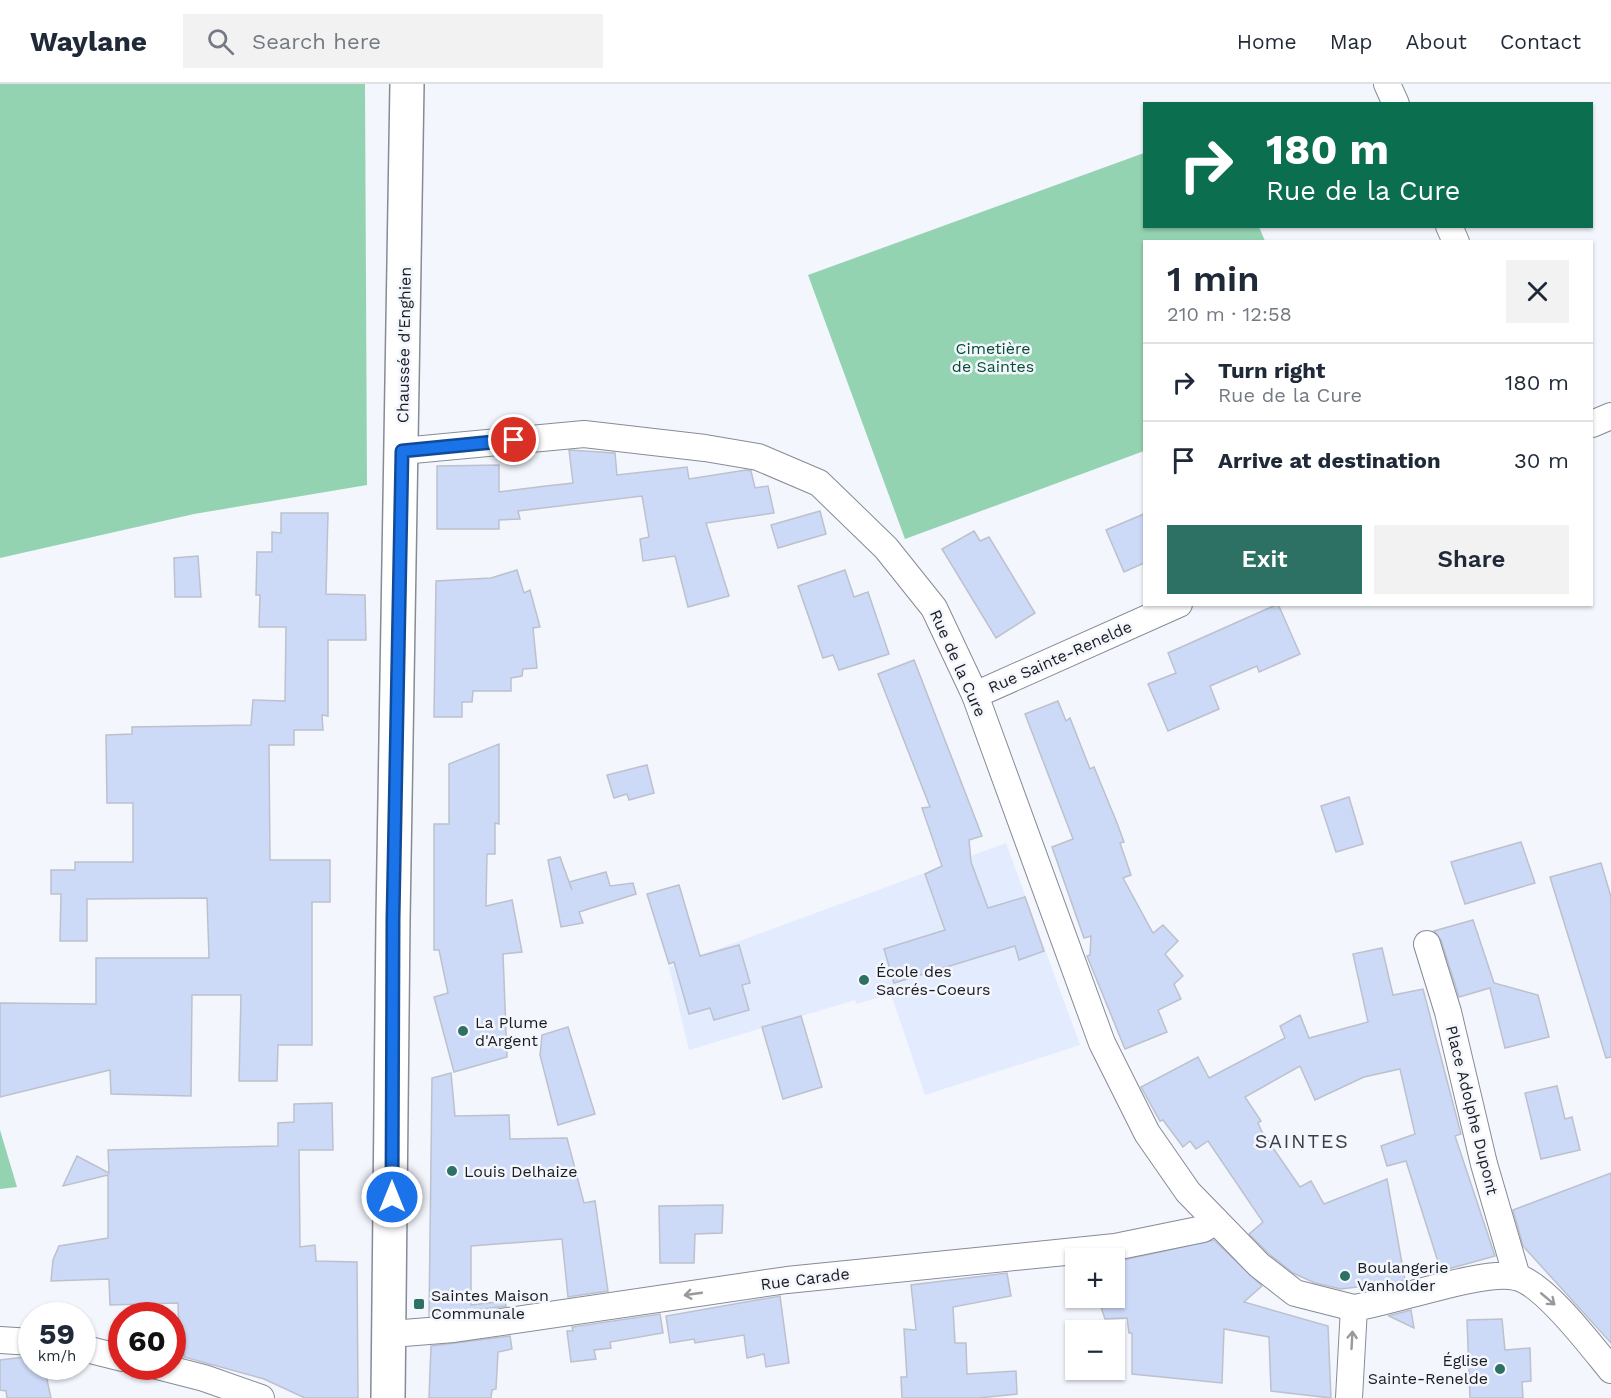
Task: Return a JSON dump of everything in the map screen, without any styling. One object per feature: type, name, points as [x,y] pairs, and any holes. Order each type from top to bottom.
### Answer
[{"type":"main road","name":"Chaussée d'Enghien","points":[[388,1398],[391,1334],[393,919],[407,84]]},
{"type":"street","points":[[1387,84],[1395,102]]},
{"type":"street","points":[[1593,424],[1611,416]]},
{"type":"street","name":"Rue de la Cure","points":[[402,451],[584,434],[705,448],[758,457],[819,483],[886,548],[934,608],[975,695],[1102,1043],[1147,1133],[1188,1192],[1216,1221]]},
{"type":"street","name":"Rue Sainte-Renelde","points":[[975,695],[1175,606]]},
{"type":"street","name":"Place Adolphe Dupont","points":[[1427,944],[1448,1011],[1484,1164],[1517,1277]]},
{"type":"street","points":[[1216,1221],[1259,1265],[1295,1293],[1354,1308],[1383,1304],[1491,1276],[1517,1277],[1530,1284],[1556,1306],[1611,1370]]},
{"type":"street","name":"Rue Carade","points":[[391,1334],[454,1329],[787,1280],[1115,1247],[1203,1229],[1216,1221]]},
{"type":"street","points":[[1349,1398],[1354,1308]]},
{"type":"street","points":[[0,1340],[18,1341]]},
{"type":"street","points":[[186,1373],[261,1398]]},
{"type":"shaded area","name":"École des Sacrés-Coeurs","points":[[1006,843],[1080,1045],[925,1095],[891,994],[856,1004],[855,1000],[689,1050],[669,967]]},
{"type":"green space","points":[[0,84],[365,84],[367,485],[194,514],[0,558]]},
{"type":"green space","name":"Cimetière de Saintes","points":[[1143,153],[1143,228],[1259,228],[1265,240],[1143,240],[1143,451],[905,539],[808,275]]},
{"type":"green space","points":[[0,1130],[17,1187],[0,1189]]},
{"type":"building","points":[[569,450],[615,453],[617,475],[687,467],[689,479],[746,470],[751,471],[755,488],[768,486],[774,513],[706,523],[729,596],[688,607],[675,556],[643,561],[640,539],[649,537],[642,496],[518,511],[520,519],[499,520],[499,529],[437,529],[437,466],[499,465],[499,492],[573,483]]},
{"type":"building","points":[[820,511],[826,534],[778,548],[771,525]]},
{"type":"building","points":[[281,513],[328,513],[326,594],[365,595],[366,640],[328,640],[328,716],[322,715],[323,730],[294,730],[294,745],[269,745],[270,860],[330,860],[330,902],[312,902],[312,1045],[278,1045],[277,1081],[239,1081],[241,995],[192,995],[191,1096],[111,1094],[110,1070],[0,1097],[0,1003],[96,1004],[96,958],[209,958],[207,898],[87,899],[87,941],[60,941],[61,894],[51,894],[51,870],[75,870],[75,862],[133,862],[133,803],[107,803],[106,735],[132,734],[132,727],[251,725],[253,700],[285,701],[286,627],[259,627],[260,595],[256,595],[257,552],[272,552],[272,532],[281,533]]},
{"type":"building","points":[[1143,514],[1143,563],[1124,572],[1106,530]]},
{"type":"building","points":[[974,531],[980,541],[989,537],[1035,613],[996,638],[942,549]]},
{"type":"building","points":[[198,556],[201,597],[175,597],[174,558]]},
{"type":"building","points":[[517,570],[524,593],[530,590],[540,627],[533,628],[537,668],[523,669],[522,676],[511,678],[511,691],[473,691],[472,702],[462,702],[462,717],[434,717],[436,581],[491,578]]},
{"type":"building","points":[[845,570],[854,597],[868,592],[889,654],[839,670],[833,655],[823,658],[798,586]]},
{"type":"building","points":[[1274,606],[1279,606],[1300,654],[1259,672],[1257,666],[1210,686],[1219,709],[1168,731],[1148,684],[1176,673],[1168,653]]},
{"type":"building","points":[[914,660],[982,836],[969,840],[971,862],[988,908],[1025,897],[1044,951],[1019,960],[1015,946],[894,983],[884,949],[945,930],[925,874],[942,866],[922,808],[930,807],[878,674]]},
{"type":"building","points":[[1058,701],[1066,721],[1070,718],[1090,769],[1094,767],[1124,842],[1120,843],[1131,875],[1123,878],[1153,933],[1163,925],[1178,941],[1165,954],[1183,976],[1174,984],[1181,999],[1158,1010],[1167,1032],[1125,1049],[1087,956],[1090,955],[1091,936],[1084,938],[1052,847],[1073,839],[1025,714]]},
{"type":"building","points":[[499,744],[499,824],[495,823],[495,854],[487,854],[486,906],[512,900],[522,952],[503,954],[507,1057],[454,1072],[434,997],[448,993],[439,950],[434,950],[434,824],[449,824],[449,764]]},
{"type":"building","points":[[647,765],[654,793],[629,800],[627,794],[614,798],[607,775]]},
{"type":"building","points":[[1349,797],[1363,844],[1336,852],[1321,806]]},
{"type":"building","points":[[1521,842],[1535,883],[1465,904],[1451,862]]},
{"type":"building","points":[[560,857],[569,882],[606,872],[610,886],[633,883],[636,894],[579,912],[583,923],[561,927],[548,860]]},
{"type":"building","points":[[1601,863],[1611,897],[1611,1057],[1606,1058],[1550,877]]},
{"type":"building","points":[[679,885],[700,956],[739,945],[750,983],[742,985],[749,1010],[714,1020],[710,1008],[689,1014],[674,962],[669,964],[647,894]]},
{"type":"building","points":[[1473,920],[1494,983],[1538,995],[1549,1037],[1505,1048],[1490,988],[1459,997],[1441,940],[1434,931]]},
{"type":"building","points":[[1382,948],[1393,995],[1423,989],[1461,1134],[1455,1136],[1495,1256],[1441,1271],[1406,1161],[1387,1166],[1381,1146],[1415,1134],[1400,1069],[1364,1077],[1315,1100],[1300,1066],[1245,1097],[1261,1121],[1258,1123],[1262,1132],[1300,1187],[1311,1181],[1324,1204],[1387,1179],[1405,1280],[1382,1286],[1382,1284],[1341,1289],[1315,1283],[1293,1273],[1249,1234],[1263,1222],[1208,1141],[1196,1149],[1190,1141],[1183,1147],[1163,1120],[1160,1121],[1141,1087],[1198,1057],[1209,1078],[1285,1038],[1280,1026],[1300,1015],[1309,1038],[1368,1022],[1353,954]]},
{"type":"building","points":[[801,1016],[822,1087],[783,1099],[762,1027]]},
{"type":"building","points":[[568,1027],[595,1114],[558,1125],[540,1055],[542,1035]]},
{"type":"building","points":[[451,1073],[455,1116],[509,1115],[510,1139],[567,1138],[584,1203],[595,1201],[608,1291],[568,1297],[562,1239],[471,1246],[471,1305],[505,1301],[506,1306],[429,1316],[432,1078]]},
{"type":"building","points":[[1557,1086],[1565,1119],[1572,1117],[1580,1150],[1541,1159],[1525,1093]]},
{"type":"building","points":[[332,1103],[333,1150],[299,1150],[300,1247],[315,1245],[316,1261],[357,1262],[358,1398],[305,1398],[264,1379],[186,1358],[186,1302],[110,1302],[109,1279],[51,1281],[53,1260],[59,1246],[108,1238],[108,1175],[63,1186],[77,1156],[109,1173],[108,1150],[278,1146],[278,1123],[294,1122],[294,1104]]},
{"type":"building","points":[[1611,1173],[1611,1343],[1523,1246],[1513,1210]]},
{"type":"building","points":[[723,1205],[722,1233],[695,1234],[694,1263],[660,1263],[659,1206]]},
{"type":"building","points":[[1214,1240],[1262,1286],[1244,1302],[1328,1326],[1331,1398],[1271,1391],[1269,1337],[1224,1329],[1222,1383],[1132,1374],[1132,1333],[1129,1333],[1127,1318],[1105,1319],[1101,1308],[1125,1308],[1125,1260]]},
{"type":"building","points":[[1007,1273],[1011,1296],[953,1307],[955,1343],[966,1343],[967,1374],[1016,1371],[1017,1394],[979,1398],[902,1398],[901,1377],[907,1377],[904,1329],[916,1330],[911,1285]]},
{"type":"building","points":[[780,1296],[789,1363],[766,1367],[764,1354],[747,1358],[744,1335],[695,1343],[694,1339],[670,1343],[666,1316]]},
{"type":"building","points":[[1411,1310],[1414,1328],[1388,1316]]},
{"type":"building","points":[[660,1314],[663,1333],[610,1342],[611,1348],[594,1350],[596,1359],[571,1362],[567,1331],[573,1331],[572,1327]]},
{"type":"building","name":"Église Sainte-Renelde","points":[[1502,1319],[1505,1350],[1530,1348],[1531,1381],[1522,1382],[1523,1398],[1470,1398],[1467,1320]]},
{"type":"building","points":[[510,1336],[512,1349],[498,1352],[496,1389],[492,1390],[491,1398],[429,1398],[431,1346]]},
{"type":"building","points":[[18,1358],[18,1380],[47,1380],[51,1398],[7,1398],[6,1391],[0,1390],[0,1360]]},
{"type":"place","name":"École des Sacrés-Coeurs","points":[[864,980]]},
{"type":"place","name":"La Plume d'Argent","points":[[463,1031]]},
{"type":"place","name":"Louis Delhaize","points":[[452,1171]]},
{"type":"place","name":"Boulangerie Vanholder","points":[[1345,1276]]},
{"type":"place","name":"Saintes Maison Communale","points":[[419,1304]]},
{"type":"place","name":"Église Sainte-Renelde","points":[[1500,1369]]},
{"type":"district","name":"SAINTES","points":[[1302,1141]]},
{"type":"route","points":[[392,1197],[393,919],[402,451],[514,440]]}]
